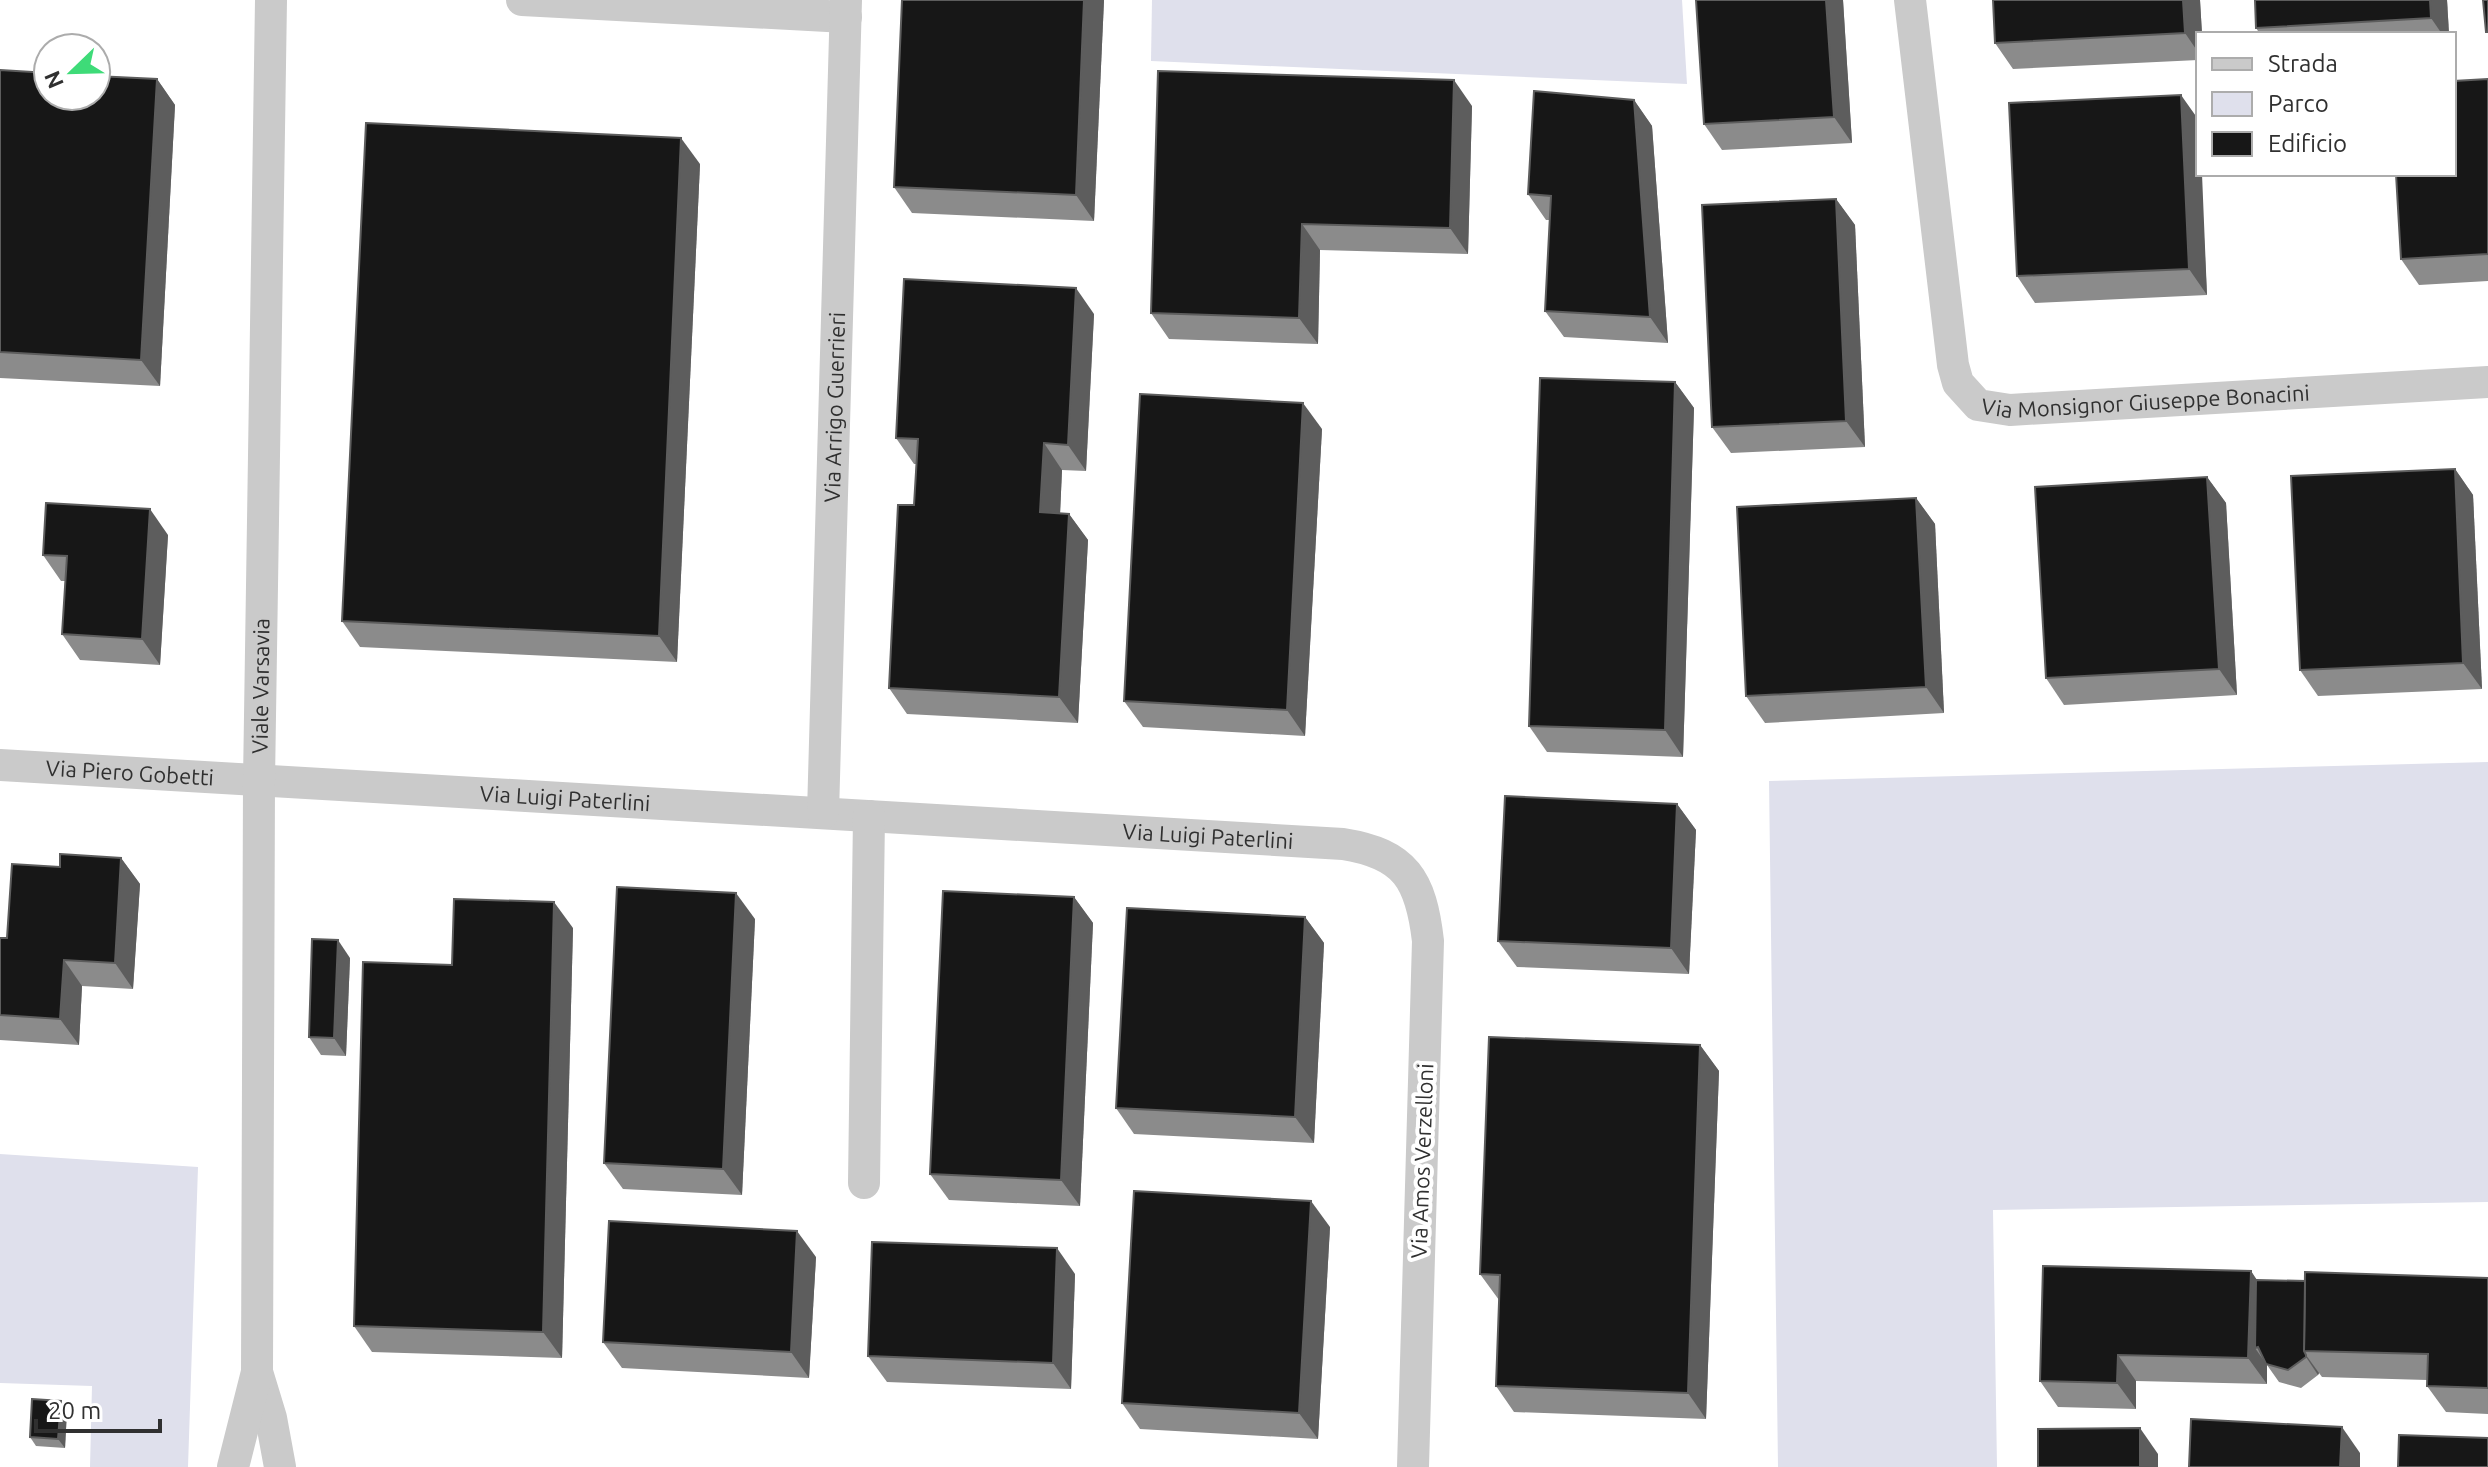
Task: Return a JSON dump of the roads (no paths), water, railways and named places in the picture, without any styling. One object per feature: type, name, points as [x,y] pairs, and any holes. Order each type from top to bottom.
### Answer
[{"type":"street","name":"Viale Varsavia","points":[[233,1467],[257,1372],[259,781],[271,0]]},
{"type":"street","points":[[522,0],[846,8]]},
{"type":"street","name":"Via Monsignor Giuseppe Bonacini","points":[[1910,0],[1953,365],[1958,383],[1978,405],[1993,410],[2020,409],[2488,382]]},
{"type":"street","name":"Via Arrigo Guerrieri","points":[[823,813],[846,8]]},
{"type":"street","name":"Via Piero Gobetti","points":[[0,765],[259,781]]},
{"type":"street","name":"Via Luigi Paterlini","points":[[259,781],[1343,844],[1375,849],[1399,862]]},
{"type":"street","points":[[864,1183],[869,816]]},
{"type":"street","name":"Via Amos Verzelloni","points":[[1399,862],[1425,910],[1428,941],[1413,1467]]},
{"type":"street","name":"Viale Varsavia","points":[[257,1372],[271,1418],[280,1467]]}]
